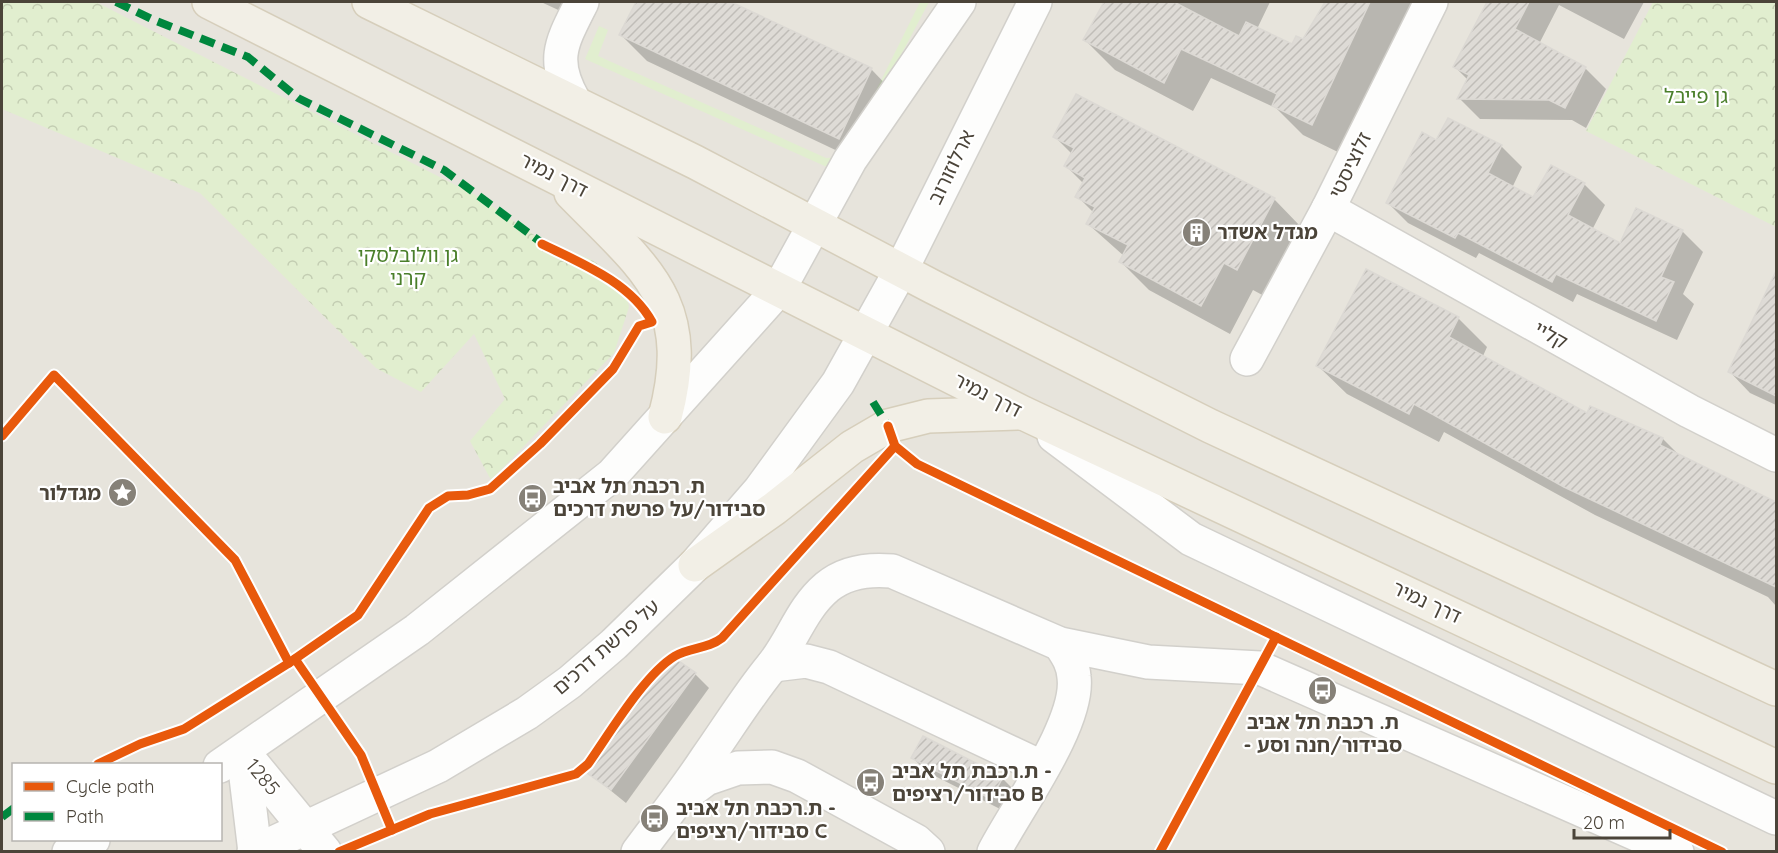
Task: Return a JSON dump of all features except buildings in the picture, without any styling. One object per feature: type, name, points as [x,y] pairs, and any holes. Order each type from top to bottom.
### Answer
[{"type":"main road","name":"דרך נמיר","points":[[209,2],[1023,413],[1776,766]]},
{"type":"main road","points":[[369,2],[574,101],[1210,426],[1776,689]]},
{"type":"main road","points":[[553,174],[645,268],[661,296],[673,326],[676,359],[665,417]]},
{"type":"main road","points":[[695,565],[775,508],[852,447],[888,426],[928,416],[1023,413]]},
{"type":"street","points":[[574,101],[561,79],[560,53],[582,2]]},
{"type":"street","points":[[232,759],[417,630],[612,475],[779,289],[850,160],[959,2]]},
{"type":"street","name":"ארלוזורוב","points":[[866,333],[901,270],[1035,2]]},
{"type":"street","name":"זלוציסטי","points":[[1247,359],[1328,209],[1431,2]]},
{"type":"street","name":"קליי","points":[[1328,209],[1689,411],[1776,455]]},
{"type":"street","name":"על פרשת דרכים","points":[[255,851],[315,840],[527,713],[570,682],[614,644],[695,565],[760,490],[838,383],[866,333]]},
{"type":"street","points":[[1023,413],[1191,539],[1767,813],[1776,845]]},
{"type":"street","points":[[638,852],[761,677],[773,665],[801,616],[828,586],[864,570],[892,571],[1060,644],[1148,662],[1260,668],[1677,852]]},
{"type":"street","points":[[994,852],[1060,736],[1074,690],[1070,659],[1060,644]]},
{"type":"street","points":[[773,665],[806,661],[829,667],[1041,767]]},
{"type":"street","name":"1285","points":[[232,759],[315,840]]},
{"type":"street","name":"1285","points":[[232,759],[255,851]]},
{"type":"street","points":[[676,801],[706,779],[738,768],[772,767],[797,776],[916,841],[927,852]]},
{"type":"street","points":[[69,852],[91,841]]},
{"type":"shaded area","points":[[2,2],[1776,2],[1776,851],[2,852]]},
{"type":"green space","name":"גן וולובלסקי קרני","points":[[2,2],[96,2],[477,196],[540,239],[590,259],[622,280],[629,307],[614,353],[491,480],[470,441],[505,399],[474,334],[421,392],[376,368],[200,193],[2,109]]},
{"type":"green space","points":[[920,2],[929,2],[846,159],[827,167],[585,59],[599,26],[608,30],[598,56],[826,158],[843,157]]},
{"type":"green space","name":"גן פייבל","points":[[1653,2],[1776,2],[1776,227],[1586,131]]},
{"type":"marked path","points":[[116,2],[154,20],[248,57],[298,98],[444,170],[546,246]]},
{"type":"marked path","points":[[873,402],[888,426]]},
{"type":"marked path","points":[[2,817],[12,810]]},
{"type":"cycle path","points":[[100,763],[140,744],[184,729],[289,663],[358,615],[429,508],[448,496],[468,495],[490,489],[540,444],[613,369],[639,326],[652,322],[643,308],[618,285],[542,244]]},
{"type":"cycle path","points":[[2,436],[54,375],[235,560],[289,663]]},
{"type":"cycle path","points":[[888,426],[895,446],[917,464],[1722,852]]},
{"type":"cycle path","points":[[339,852],[430,814],[576,774],[588,764],[651,677],[675,656],[717,642],[722,638],[895,446]]},
{"type":"cycle path","points":[[1160,852],[1276,637]]},
{"type":"cycle path","points":[[295,659],[361,755],[392,830]]},
{"type":"place","name":"מגדל אשדר","points":[[1196,232]]},
{"type":"place","name":"מגדלור","points":[[122,493]]},
{"type":"place","name":"ת. רכבת תל אביב סבידור/על פרשת דרכים","points":[[532,498]]},
{"type":"place","name":"ת. רכבת תל אביב - סבידור/חנה וסע","points":[[1323,691]]},
{"type":"place","name":"ת.רכבת תל אביב - סבידור/רציפים B","points":[[871,782]]},
{"type":"place","name":"ת.רכבת תל אביב - סבידור/רציפים C","points":[[655,819]]}]
